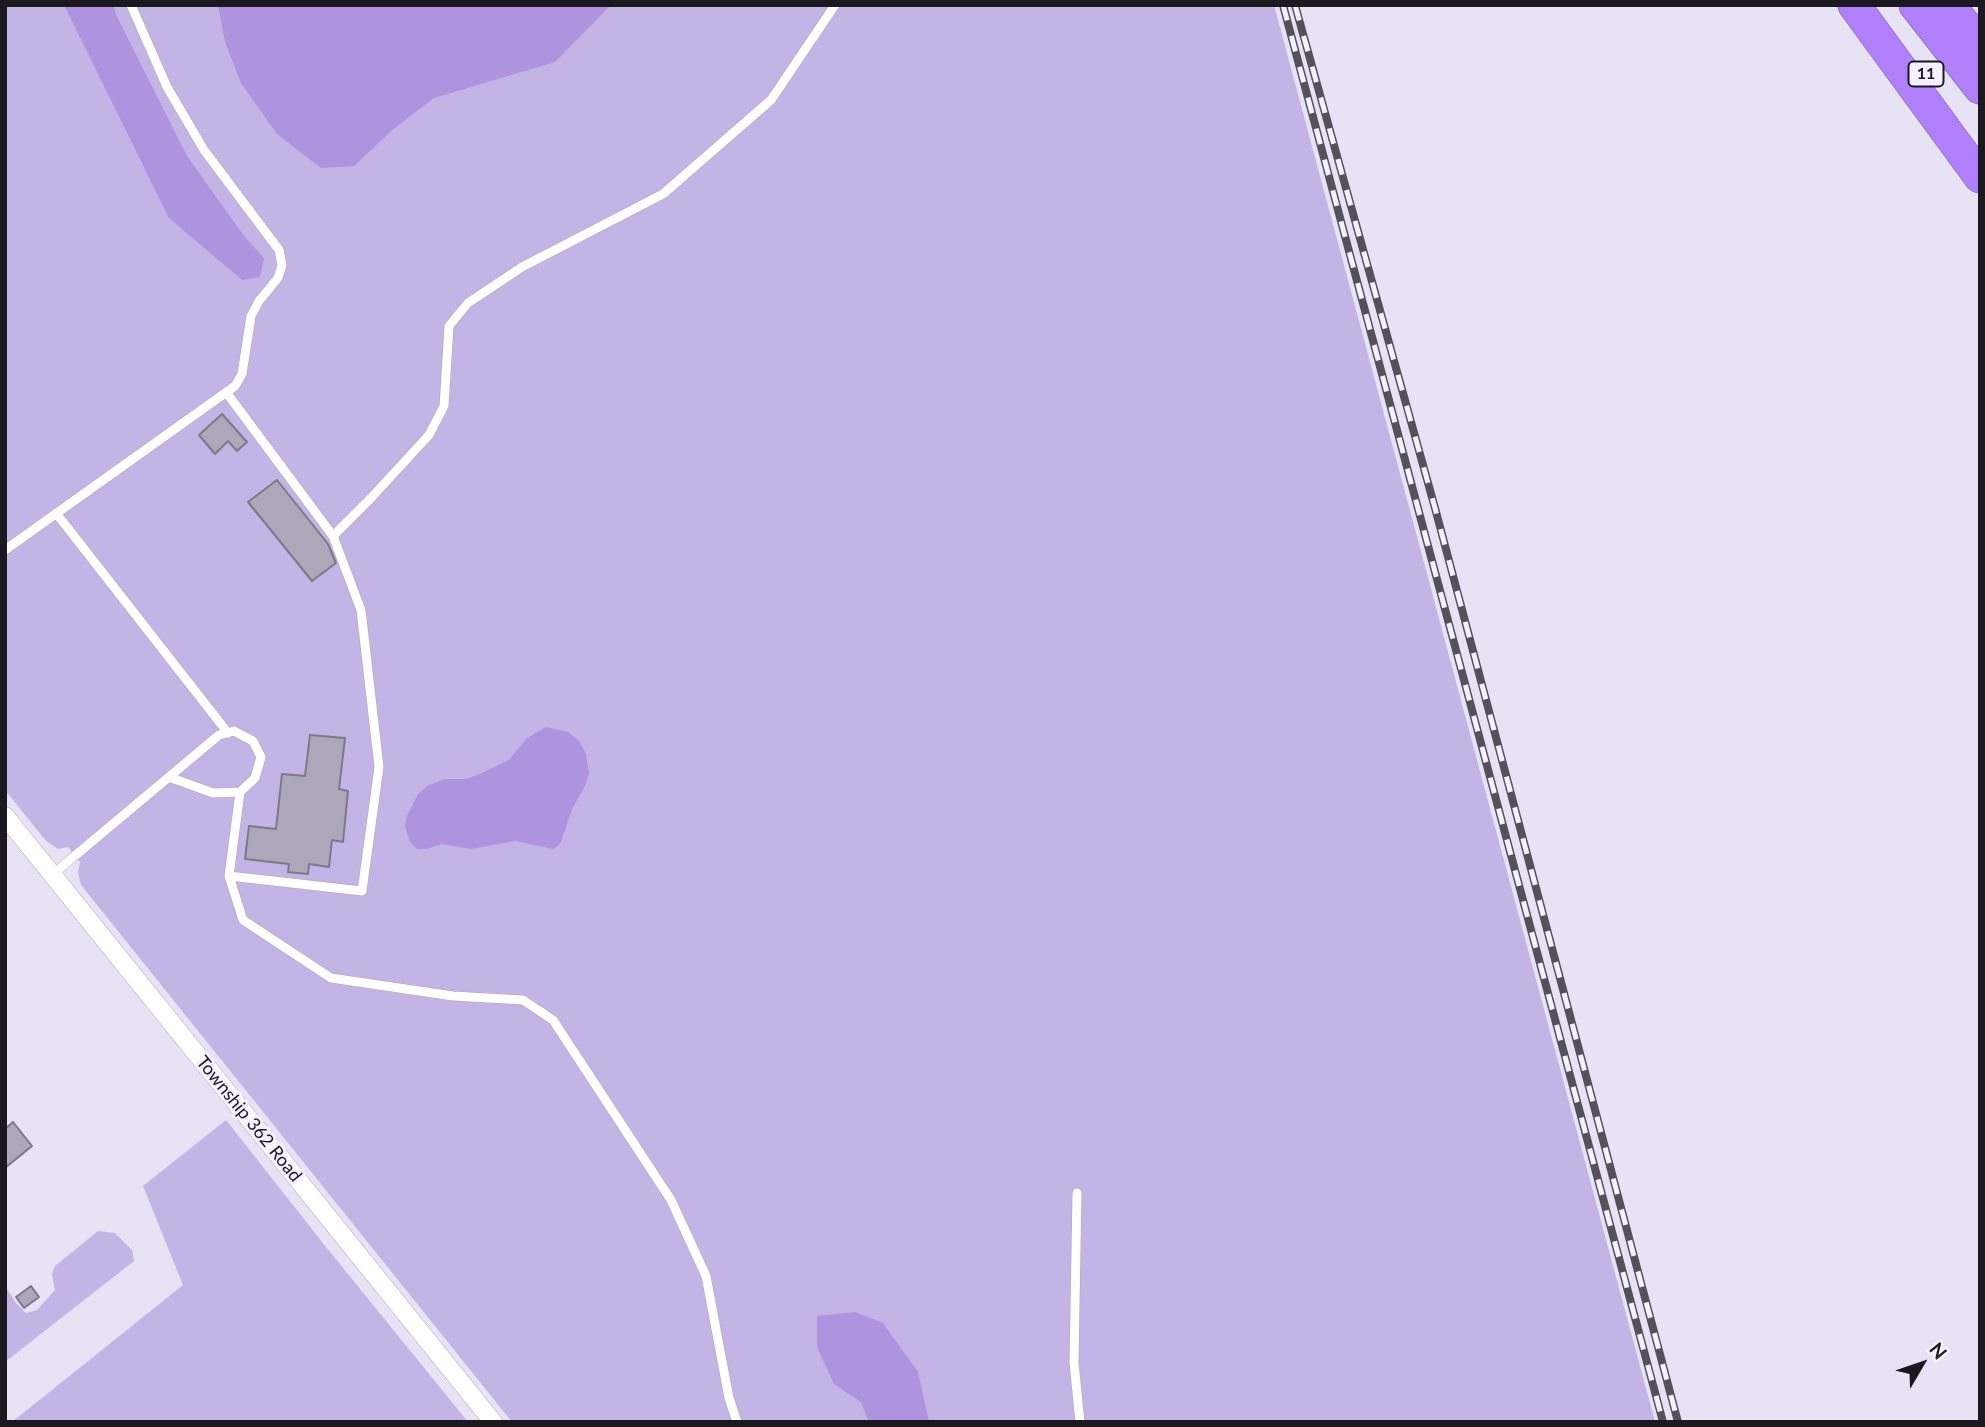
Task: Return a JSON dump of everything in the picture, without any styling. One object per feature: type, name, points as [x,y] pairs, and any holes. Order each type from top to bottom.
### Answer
[{"type":"highway","points":[[1854,5],[1980,177]]},
{"type":"highway","name":"11","points":[[1872,5],[1980,144]]},
{"type":"highway","name":"11","points":[[1915,5],[1980,88]]},
{"type":"highway","points":[[1949,5],[1980,44]]},
{"type":"street","name":"Township 362 Road","points":[[5,816],[493,1422]]},
{"type":"lane","points":[[5,550],[235,386],[242,374],[251,316],[259,301],[278,278],[282,265],[279,250],[204,149],[173,98],[131,5]]},
{"type":"lane","points":[[333,536],[429,435],[444,406],[449,327],[468,303],[522,267],[663,194],[771,100],[835,5]]},
{"type":"lane","points":[[226,392],[333,536],[361,610],[379,767],[362,891],[229,876]]},
{"type":"lane","points":[[57,513],[228,733]]},
{"type":"lane","points":[[52,875],[219,736],[234,731],[253,741],[261,757],[255,778],[240,792],[229,876],[243,920],[331,978],[453,996],[523,1000],[552,1020],[671,1199],[706,1276],[729,1398],[737,1422]]},
{"type":"lane","points":[[169,777],[213,793],[240,792]]},
{"type":"lane","points":[[1077,1193],[1074,1363],[1080,1422]]},
{"type":"shaded area","points":[[5,5],[1274,5],[1655,1422],[512,1422],[81,885],[78,872],[80,862],[68,847],[58,849],[46,841],[5,790]]},
{"type":"shaded area","points":[[64,5],[113,5],[187,156],[244,236],[264,258],[260,277],[242,280],[169,218]]},
{"type":"shaded area","points":[[218,5],[611,5],[555,62],[434,98],[391,131],[354,166],[321,168],[277,134],[241,83],[225,42]]},
{"type":"shaded area","points":[[546,727],[568,732],[579,741],[586,754],[589,774],[573,807],[560,844],[553,849],[515,841],[471,849],[442,844],[417,849],[410,842],[405,826],[407,816],[418,794],[427,786],[445,779],[466,779],[509,760],[527,738]]},
{"type":"shaded area","points":[[226,1120],[468,1422],[12,1422],[183,1285],[143,1186]]},
{"type":"shaded area","points":[[98,1231],[115,1233],[132,1250],[134,1261],[5,1362],[5,1286],[26,1313],[37,1310],[55,1290],[52,1274],[55,1266]]},
{"type":"shaded area","points":[[855,1312],[883,1323],[918,1372],[929,1422],[869,1422],[861,1402],[834,1384],[817,1347],[817,1316]]},
{"type":"building","points":[[222,414],[247,442],[237,451],[228,441],[215,454],[199,435]]},
{"type":"building","points":[[277,480],[328,544],[336,563],[312,581],[248,502]]},
{"type":"building","points":[[310,735],[345,738],[339,789],[348,791],[343,842],[332,840],[329,867],[309,864],[308,874],[288,872],[289,864],[245,859],[249,826],[276,829],[282,774],[305,776]]},
{"type":"building","points":[[13,1122],[32,1146],[5,1168],[5,1129]]},
{"type":"building","points":[[31,1286],[39,1297],[24,1308],[16,1297]]},
{"type":"railway","points":[[1283,5],[1663,1422]]},
{"type":"railway","points":[[1295,5],[1435,508],[1678,1422]]}]
